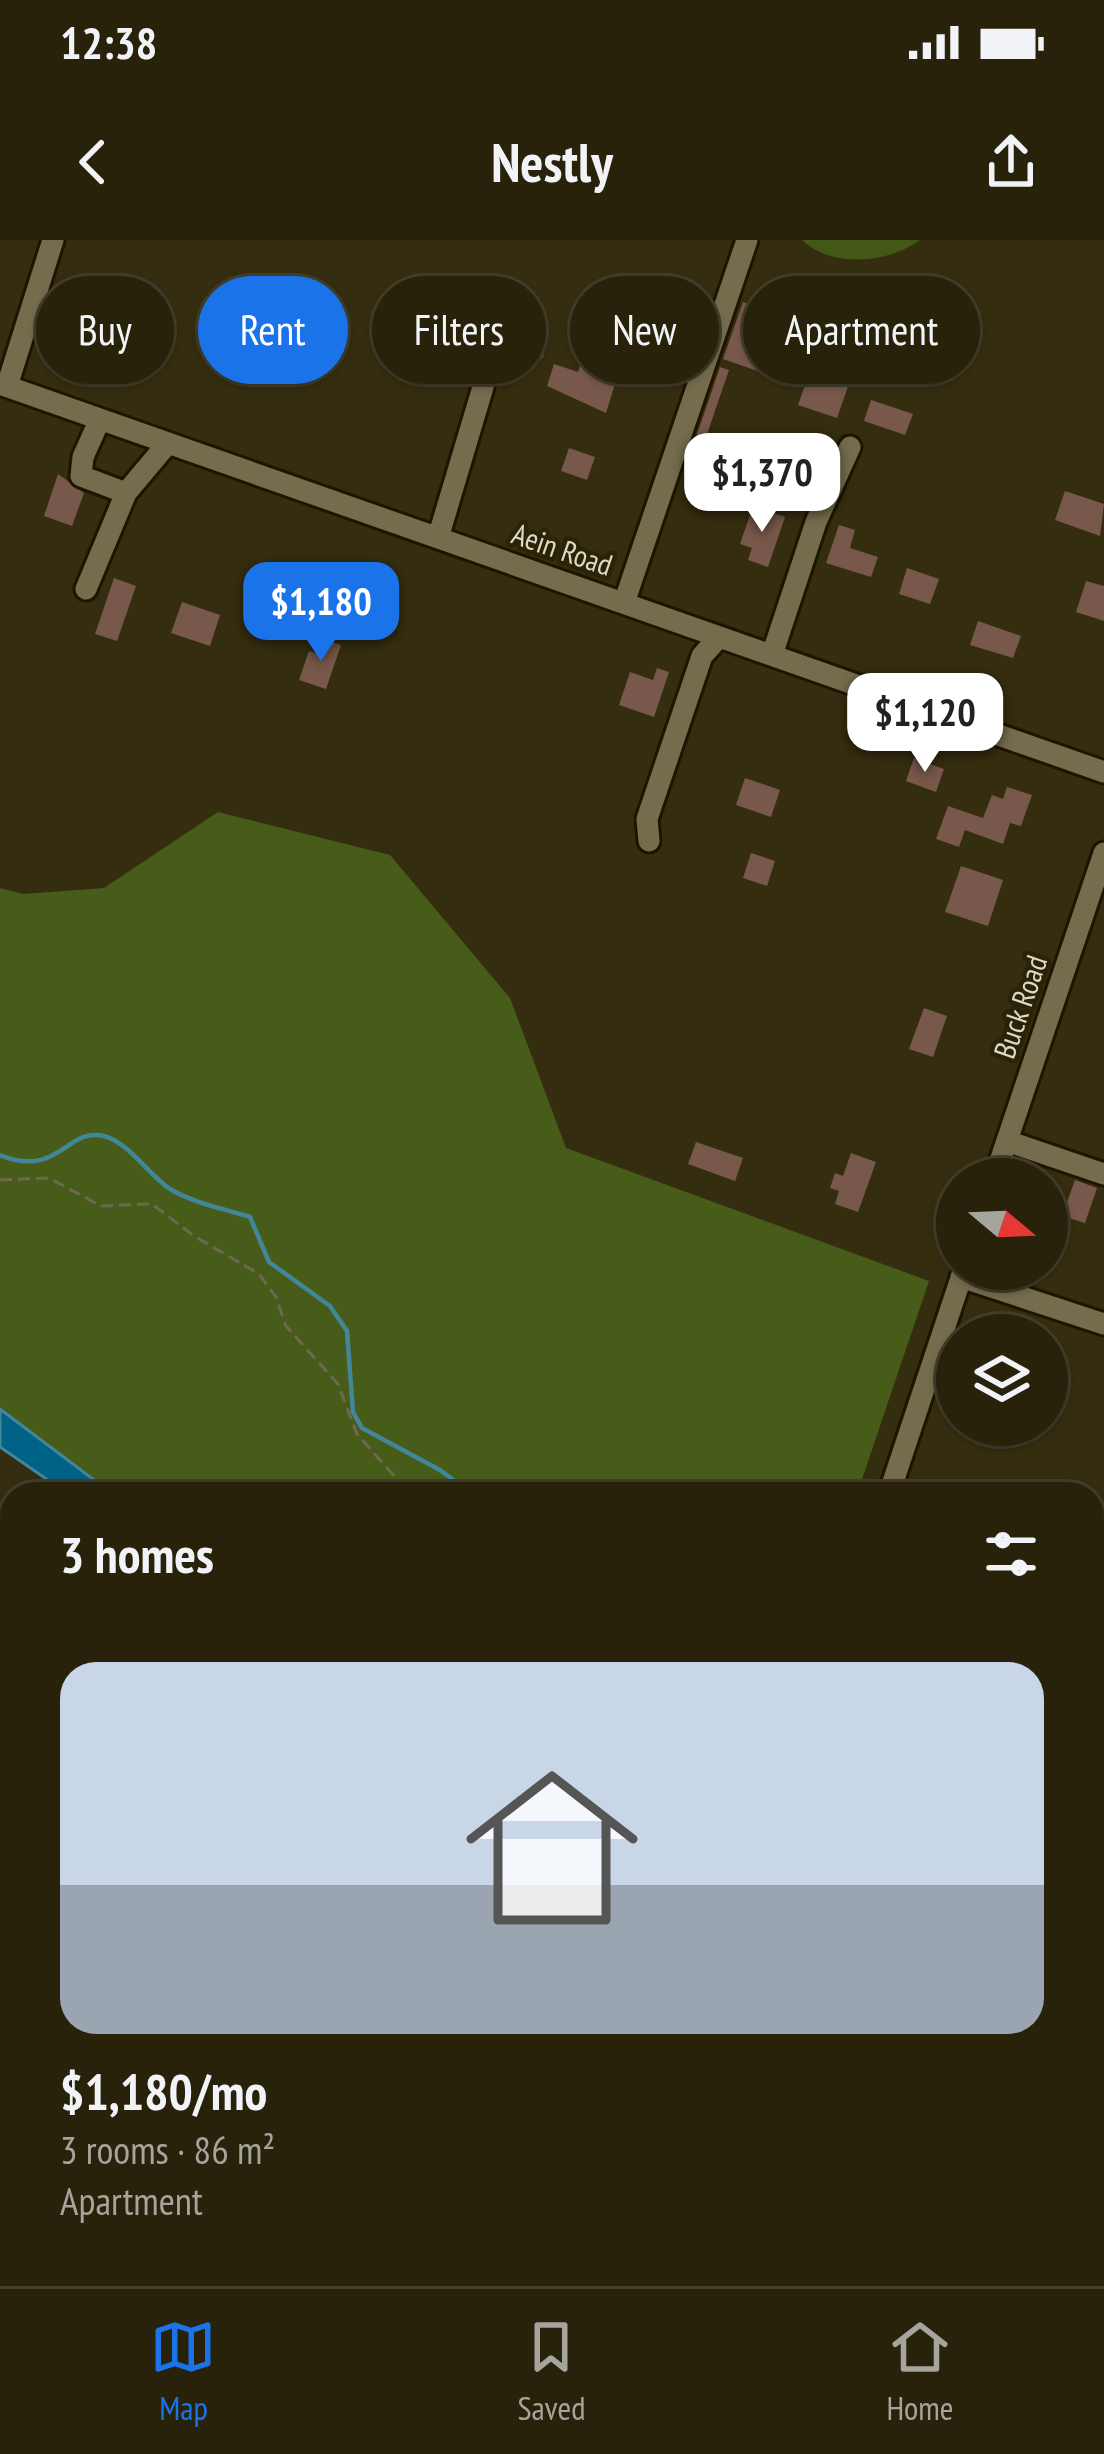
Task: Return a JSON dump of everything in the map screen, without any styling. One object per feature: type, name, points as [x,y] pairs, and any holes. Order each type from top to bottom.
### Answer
[{"type":"street","points":[[4,385],[53,240]]},
{"type":"street","points":[[624,603],[747,240]]},
{"type":"street","name":"Aein Road","points":[[4,385],[1104,772]]},
{"type":"street","points":[[438,538],[483,387]]},
{"type":"street","points":[[100,419],[83,457],[81,476],[125,493]]},
{"type":"street","points":[[86,589],[125,493],[168,443]]},
{"type":"street","points":[[772,656],[816,522],[850,448]]},
{"type":"street","points":[[649,841],[647,819],[702,656],[719,637]]},
{"type":"street","name":"Buck Road","points":[[1001,1158],[1104,853]]},
{"type":"street","points":[[1007,1142],[1104,1174]]},
{"type":"street","points":[[893,1482],[957,1290]]},
{"type":"street","points":[[1010,1290],[1104,1324]]},
{"type":"path","points":[[0,1180],[49,1178],[100,1206],[152,1204],[194,1236],[259,1274],[276,1297],[286,1326],[338,1384],[357,1434],[399,1482]]},
{"type":"green space","points":[[802,240],[920,240],[893,254],[861,260],[829,255]]},
{"type":"green space","points":[[218,812],[390,855],[510,998],[566,1148],[929,1281],[861,1482],[97,1482],[0,1409],[0,888],[23,894],[104,888]]},
{"type":"water","points":[[0,1409],[97,1482],[51,1482],[0,1447]]},
{"type":"building","points":[[743,302],[743,366],[723,359]]},
{"type":"building","points":[[554,364],[570,369],[570,384],[615,384],[606,413],[547,386]]},
{"type":"building","points":[[719,370],[729,370],[704,443],[695,440],[714,384],[719,384]]},
{"type":"building","points":[[806,384],[849,384],[837,418],[798,405]]},
{"type":"building","points":[[871,400],[913,414],[905,435],[864,421]]},
{"type":"building","points":[[569,448],[595,457],[587,480],[561,471]]},
{"type":"building","points":[[58,474],[84,493],[72,526],[44,516]]},
{"type":"building","points":[[1065,491],[1104,504],[1100,536],[1055,520]]},
{"type":"building","points":[[753,506],[785,517],[768,567],[748,560],[752,548],[740,544]]},
{"type":"building","points":[[839,525],[855,530],[850,548],[878,557],[871,577],[826,563]]},
{"type":"building","points":[[907,568],[939,579],[930,604],[899,594]]},
{"type":"building","points":[[114,578],[136,586],[117,641],[95,634]]},
{"type":"building","points":[[1086,581],[1104,586],[1104,621],[1076,612]]},
{"type":"building","points":[[182,602],[220,615],[210,646],[171,633]]},
{"type":"building","points":[[978,621],[1021,636],[1013,658],[970,645]]},
{"type":"building","points":[[321,638],[341,645],[326,689],[299,680],[309,651],[316,653]]},
{"type":"building","points":[[657,668],[669,672],[654,717],[619,705],[630,672],[653,680]]},
{"type":"building","points":[[914,758],[944,769],[936,792],[906,781]]},
{"type":"building","points":[[745,778],[780,790],[771,817],[736,805]]},
{"type":"building","points":[[1007,787],[1032,795],[1021,826],[1010,823],[1003,844],[965,830],[959,847],[936,839],[948,806],[983,818],[992,795],[1003,799]]},
{"type":"building","points":[[751,853],[775,861],[767,886],[743,878]]},
{"type":"building","points":[[961,866],[1003,880],[988,926],[945,912]]},
{"type":"building","points":[[924,1008],[947,1016],[933,1057],[909,1049]]},
{"type":"building","points":[[696,1142],[743,1158],[735,1181],[688,1164]]},
{"type":"building","points":[[851,1153],[876,1162],[858,1212],[835,1204],[839,1191],[830,1188],[835,1173],[843,1176]]},
{"type":"building","points":[[1075,1180],[1097,1188],[1085,1223],[1068,1218]]},
{"type":"waterway","points":[[0,1155],[36,1161],[80,1139],[104,1136],[121,1145],[170,1189],[250,1217],[269,1262],[330,1306],[347,1331],[353,1412],[362,1428],[456,1482]]}]
